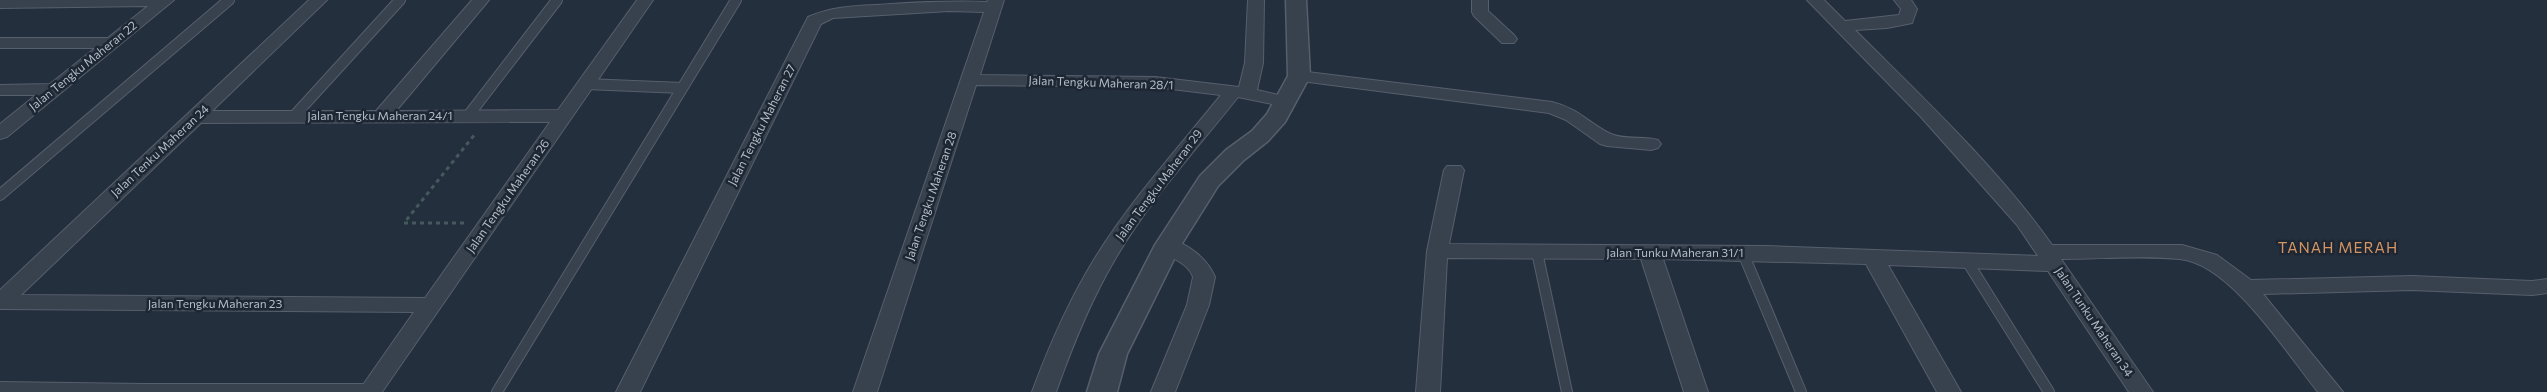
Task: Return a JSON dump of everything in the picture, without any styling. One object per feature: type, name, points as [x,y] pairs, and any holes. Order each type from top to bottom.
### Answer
[{"type":"street","points":[[6,2],[166,0]]},
{"type":"street","name":"Jalan Tengku Maheran 22","points":[[0,133],[166,0]]},
{"type":"street","name":"Jalan Tenku Maheran 24","points":[[0,302],[319,0]]},
{"type":"street","points":[[381,116],[481,0]]},
{"type":"street","name":"Jalan Tengku Maheran 26","points":[[371,391],[646,0]]},
{"type":"street","points":[[1240,93],[1254,64],[1256,0]]},
{"type":"street","points":[[1102,392],[1113,354],[1168,245],[1209,181],[1235,155],[1260,136],[1286,102],[1299,76],[1296,0]]},
{"type":"street","points":[[1480,0],[1480,12],[1508,39]]},
{"type":"street","name":"Jalan Tunku Maheran 34","points":[[1815,0],[1844,26],[1928,113],[2024,220],[2141,392]]},
{"type":"street","points":[[1844,26],[1887,23],[1906,19],[1909,9],[1902,0]]},
{"type":"street","name":"Jalan Tengku Maheran 28","points":[[865,392],[995,4]]},
{"type":"street","name":"Jalan Tengku Maheran 27","points":[[628,392],[814,21],[829,14],[842,12],[995,4]]},
{"type":"street","points":[[1299,76],[1552,108],[1573,116],[1607,140],[1651,144]]},
{"type":"street","name":"Jalan Tengku Maheran 28/1","points":[[970,80],[1155,82],[1240,93],[1286,102]]},
{"type":"street","points":[[0,90],[54,89]]},
{"type":"street","name":"Jalan Tengku Maheran 29","points":[[1044,392],[1064,337],[1104,260],[1132,218],[1240,93]]},
{"type":"street","name":"Jalan Tengku Maheran 24/1","points":[[196,117],[381,116],[473,124],[564,116]]},
{"type":"street","points":[[1428,392],[1436,251],[1454,170]]},
{"type":"street","points":[[1163,392],[1166,377],[1186,336],[1204,277],[1203,271],[1195,263],[1168,245]]},
{"type":"street","name":"Jalan Tunku Maheran 31/1","points":[[1436,251],[1743,253],[1967,260],[2182,252],[2200,255],[2223,268],[2246,287],[2331,392]]},
{"type":"street","points":[[1650,253],[1696,392]]},
{"type":"street","points":[[1874,257],[1949,392]]},
{"type":"street","points":[[2246,287],[2412,283],[2532,288],[2547,286]]},
{"type":"street","name":"Jalan Tengku Maheran 23","points":[[0,302],[431,305]]},
{"type":"lane","points":[[0,195],[229,0]]},
{"type":"lane","points":[[294,115],[400,0]]},
{"type":"lane","points":[[473,124],[557,0]]},
{"type":"lane","points":[[497,392],[736,0]]},
{"type":"lane","points":[[0,43],[113,43]]},
{"type":"lane","points":[[586,84],[682,88]]},
{"type":"lane","points":[[1537,252],[1568,392]]},
{"type":"lane","points":[[1743,253],[1801,392]]},
{"type":"lane","points":[[1967,260],[2049,392]]},
{"type":"lane","points":[[0,387],[142,391],[371,391]]},
{"type":"path","points":[[473,124],[404,223],[488,223]]},
{"type":"district","name":"TANAH MERAH","points":[[2338,248]]}]
